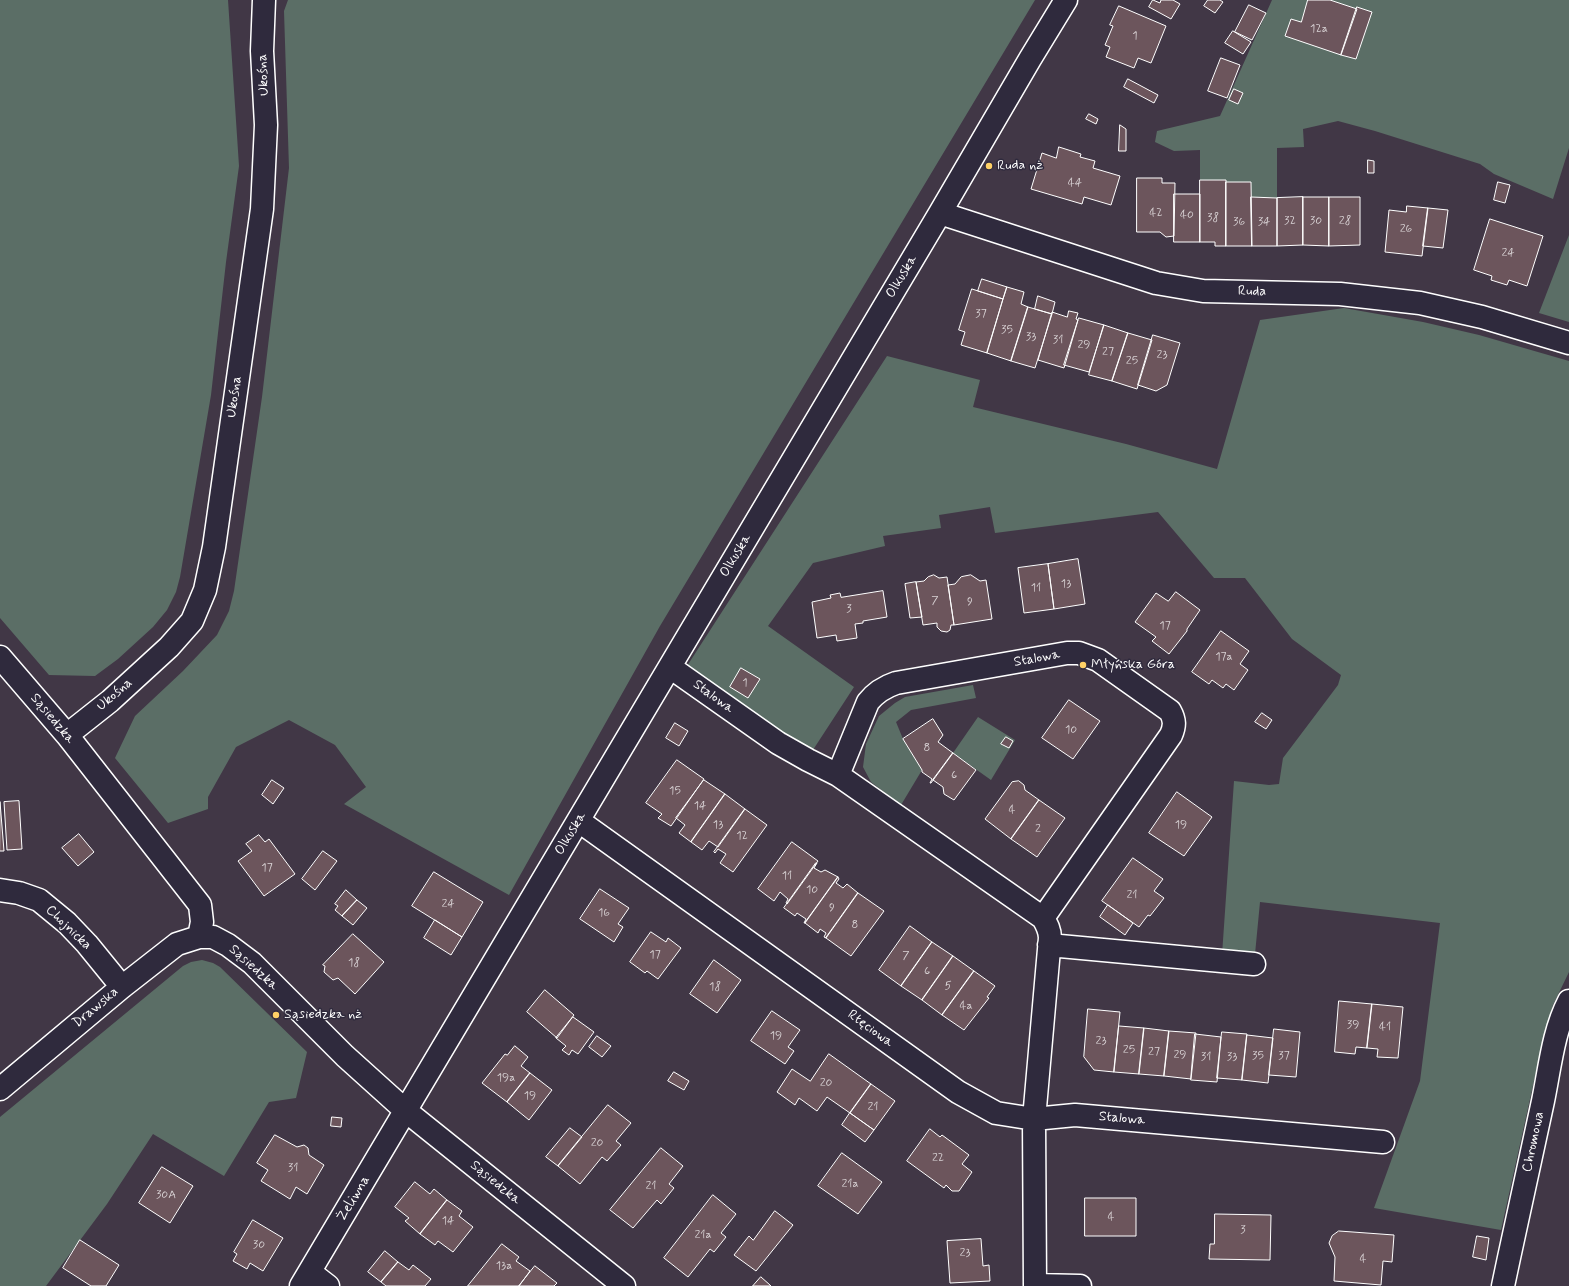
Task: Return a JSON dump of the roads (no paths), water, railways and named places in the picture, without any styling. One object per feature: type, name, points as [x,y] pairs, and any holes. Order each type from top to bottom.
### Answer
[{"type":"street","name":"Ukośna","points":[[67,735],[110,701],[169,648],[192,621],[205,590],[214,547],[262,209],[265,138],[262,51],[264,0]]},
{"type":"street","name":"Olkuska","points":[[406,1111],[1066,0]]},
{"type":"street","name":"Ruda","points":[[940,213],[1156,283],[1203,291],[1340,294],[1420,303],[1482,317],[1569,343]]},
{"type":"street","name":"Stalowa","points":[[670,667],[778,743],[838,775],[1042,918],[1171,735],[1174,726],[1174,718],[1170,711],[1098,660],[1079,653],[1067,653],[896,683],[884,687],[874,694],[868,702],[838,775]]},
{"type":"street","name":"Sąsiedzka","points":[[0,657],[67,735],[200,906],[202,922],[199,937],[213,938],[221,941],[252,964],[345,1056],[406,1111],[624,1286]]},
{"type":"street","name":"Rtęciowa","points":[[579,821],[958,1092],[996,1113],[1034,1119]]},
{"type":"street","name":"Chojnicka","points":[[0,890],[20,893],[39,900],[72,928],[122,987]]},
{"type":"street","points":[[1042,918],[1047,924],[1050,932],[1034,1119],[1035,1286],[1080,1286]]},
{"type":"street","name":"Drawska","points":[[0,1089],[122,987],[177,944],[199,937]]},
{"type":"street","points":[[1049,945],[1254,964]]},
{"type":"street","name":"Chromowa","points":[[1503,1286],[1554,1042],[1562,1014],[1569,1000]]},
{"type":"street","name":"Żeliwna","points":[[306,1279],[406,1111]]},
{"type":"street","name":"Stalowa","points":[[1034,1119],[1075,1115],[1383,1142]]},
{"type":"street","points":[[306,1279],[328,1286]]},
{"type":"place","name":"Ruda nż","points":[[989,166]]},
{"type":"place","name":"Młyńska Góra","points":[[1083,665]]},
{"type":"place","name":"Sąsiedzka nż","points":[[276,1015]]}]
